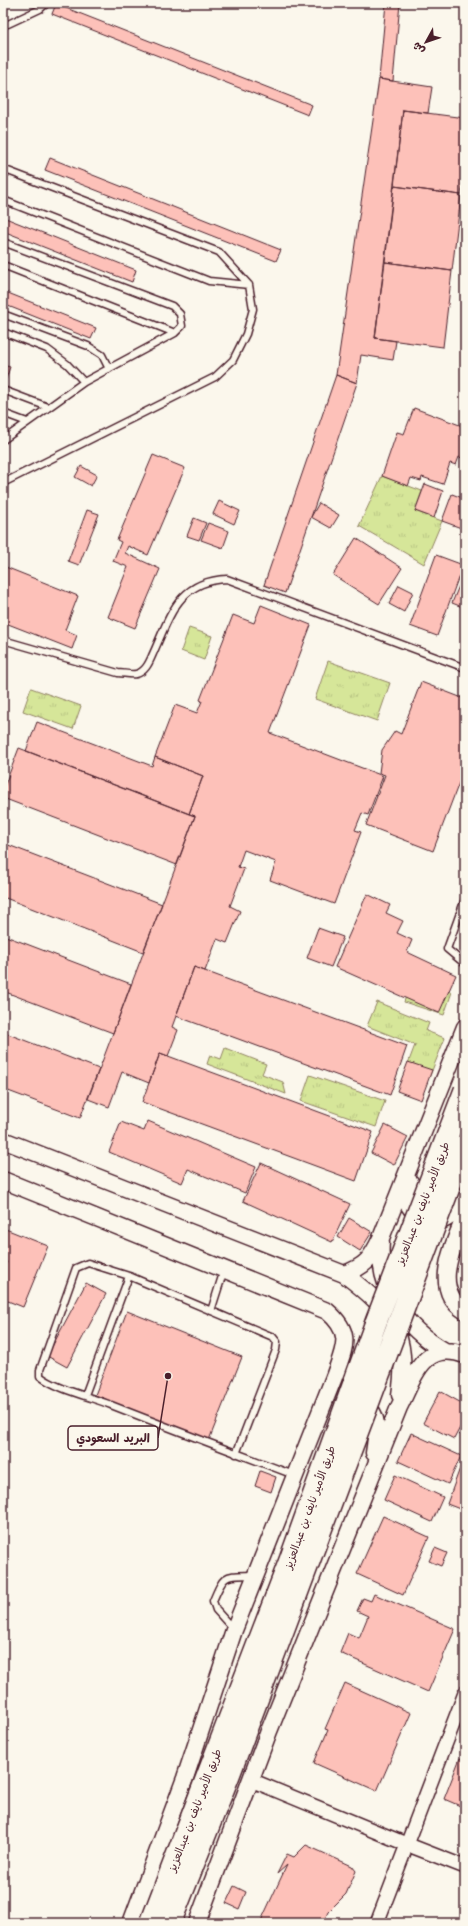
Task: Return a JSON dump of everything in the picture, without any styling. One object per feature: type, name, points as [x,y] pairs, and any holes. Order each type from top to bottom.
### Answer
[{"type":"main road","name":"طريق الأمير نايف بن عبدالعزيز","points":[[151,1923],[290,1560],[376,1322],[465,1090]]},
{"type":"main road","name":"طريق الأمير نايف بن عبدالعزيز","points":[[170,1923],[229,1775],[465,1145]]},
{"type":"street","points":[[344,1274],[358,1269],[365,1264],[373,1256],[382,1238],[465,1027]]},
{"type":"street","points":[[3,1140],[344,1274],[360,1286],[385,1312],[401,1338],[404,1356],[403,1379],[398,1408]]},
{"type":"street","points":[[414,1158],[407,1200],[411,1209],[422,1218],[440,1222],[454,1212],[465,1194]]},
{"type":"street","points":[[3,1180],[327,1311],[337,1320],[345,1334],[344,1348],[309,1442],[234,1630],[185,1778],[130,1923]]},
{"type":"street","points":[[465,1216],[447,1263],[446,1283],[451,1296],[460,1308],[465,1311]]},
{"type":"street","points":[[382,1238],[380,1256],[384,1278],[398,1309],[426,1339],[445,1351]]},
{"type":"street","points":[[197,1923],[251,1780],[398,1408],[421,1364],[436,1352],[445,1351],[465,1355]]},
{"type":"street","points":[[309,1442],[338,1404],[351,1399],[365,1404],[372,1411],[376,1425],[377,1437],[370,1478]]},
{"type":"street","points":[[377,1923],[406,1844],[464,1697]]},
{"type":"street","points":[[251,1780],[465,1867]]},
{"type":"lane","points":[[8,24],[40,9],[47,3]]},
{"type":"lane","points":[[3,169],[219,252],[249,285],[253,310],[246,334],[233,360],[215,377],[3,483]]},
{"type":"lane","points":[[3,200],[209,281],[249,285]]},
{"type":"lane","points":[[3,242],[172,306],[180,314],[182,326],[175,333],[84,382],[5,438]]},
{"type":"lane","points":[[3,265],[175,333]]},
{"type":"lane","points":[[3,314],[88,346],[102,355],[110,369]]},
{"type":"lane","points":[[3,332],[47,349],[67,364],[84,382]]},
{"type":"lane","points":[[3,390],[48,407]]},
{"type":"lane","points":[[3,413],[27,422]]},
{"type":"lane","points":[[3,640],[118,673],[136,674],[147,667],[176,605],[186,594],[200,583],[227,579],[465,668]]},
{"type":"lane","points":[[465,899],[447,949],[465,964]]},
{"type":"lane","points":[[236,1454],[276,1350],[277,1342],[273,1337],[130,1276],[88,1263],[76,1268],[40,1370],[40,1376],[46,1381],[85,1395],[236,1454],[295,1476]]},
{"type":"lane","points":[[211,1311],[224,1269]]},
{"type":"lane","points":[[85,1395],[130,1276]]},
{"type":"lane","points":[[234,1630],[216,1610],[213,1601],[221,1582],[228,1576],[256,1575]]},
{"type":"green space","points":[[382,476],[422,491],[415,511],[442,521],[424,564],[359,526]]},
{"type":"green space","points":[[189,628],[212,636],[204,660],[181,651]]},
{"type":"green space","points":[[328,661],[390,683],[377,721],[315,699]]},
{"type":"green space","points":[[31,688],[81,706],[73,729],[23,711]]},
{"type":"green space","points":[[412,978],[452,992],[444,1015],[404,1002]]},
{"type":"green space","points":[[377,1002],[429,1023],[426,1031],[445,1038],[429,1078],[406,1069],[415,1045],[367,1026]]},
{"type":"green space","points":[[225,1048],[266,1064],[262,1074],[283,1082],[286,1094],[207,1064],[210,1055],[221,1059]]},
{"type":"green space","points":[[310,1075],[385,1101],[376,1127],[301,1101]]},
{"type":"building","points":[[386,3],[400,3],[393,81],[379,79]]},
{"type":"building","points":[[56,4],[312,105],[308,115],[52,14]]},
{"type":"building","points":[[379,79],[432,87],[428,113],[403,110],[375,338],[396,341],[393,360],[361,355],[357,383],[336,375]]},
{"type":"building","points":[[403,110],[465,118],[465,166],[461,195],[394,186]]},
{"type":"building","points":[[50,158],[281,250],[276,261],[45,170]]},
{"type":"building","points":[[394,186],[461,195],[452,271],[385,262]]},
{"type":"building","points":[[3,217],[136,270],[132,282],[3,231]]},
{"type":"building","points":[[385,262],[452,271],[443,347],[375,338]]},
{"type":"building","points":[[3,291],[96,328],[91,339],[3,304]]},
{"type":"building","points":[[3,365],[10,367],[6,379],[3,378]]},
{"type":"building","points":[[336,375],[357,383],[285,593],[264,585]]},
{"type":"building","points":[[414,408],[465,427],[465,459],[459,457],[456,465],[450,463],[443,484],[422,477],[421,481],[411,478],[408,486],[382,476],[397,432],[404,434]]},
{"type":"building","points":[[153,455],[185,468],[148,555],[128,546],[125,553],[160,569],[135,628],[108,617],[128,567],[113,561],[121,542],[117,540]]},
{"type":"building","points":[[81,466],[97,475],[91,486],[75,477]]},
{"type":"building","points":[[425,484],[443,491],[434,518],[415,511]]},
{"type":"building","points":[[452,494],[465,499],[464,529],[442,521]]},
{"type":"building","points":[[219,501],[240,511],[234,524],[213,514]]},
{"type":"building","points":[[319,503],[339,515],[331,528],[311,517]]},
{"type":"building","points":[[87,510],[99,514],[79,565],[68,561]]},
{"type":"building","points":[[194,518],[206,523],[199,540],[187,536]]},
{"type":"building","points":[[208,523],[229,531],[223,548],[201,540]]},
{"type":"building","points":[[356,538],[402,568],[379,604],[333,575]]},
{"type":"building","points":[[436,555],[463,565],[437,636],[410,626]]},
{"type":"building","points":[[3,566],[78,596],[65,630],[77,635],[72,649],[3,622]]},
{"type":"building","points":[[465,571],[465,608],[452,603]]},
{"type":"building","points":[[399,585],[413,592],[404,612],[389,604]]},
{"type":"building","points":[[261,605],[311,625],[270,733],[383,776],[368,815],[362,813],[355,830],[361,832],[334,904],[270,880],[276,862],[244,850],[238,867],[244,869],[230,906],[240,911],[227,943],[217,939],[205,971],[194,967],[172,1027],[178,1030],[168,1056],[160,1053],[149,1083],[122,1072],[109,1107],[88,1099],[195,816],[189,814],[203,776],[155,757],[175,705],[197,713],[202,701],[200,700],[233,615],[254,623]]},
{"type":"building","points":[[421,682],[465,699],[465,767],[433,851],[366,825],[385,775],[379,773],[382,750],[395,731],[401,734]]},
{"type":"building","points":[[37,722],[152,766],[155,757],[203,776],[189,814],[26,751]]},
{"type":"building","points":[[19,748],[195,816],[177,865],[3,798],[3,790]]},
{"type":"building","points":[[3,843],[162,904],[143,952],[3,897]]},
{"type":"building","points":[[367,894],[390,905],[386,913],[403,921],[397,933],[412,940],[407,952],[456,975],[439,1013],[335,967]]},
{"type":"building","points":[[318,928],[343,937],[331,967],[307,958]]},
{"type":"building","points":[[3,935],[131,984],[113,1033],[3,991]]},
{"type":"building","points":[[194,967],[407,1046],[390,1095],[176,1016]]},
{"type":"building","points":[[3,1032],[99,1069],[80,1118],[3,1089]]},
{"type":"building","points":[[160,1053],[373,1132],[356,1181],[142,1102]]},
{"type":"building","points":[[408,1062],[432,1070],[421,1100],[397,1091]]},
{"type":"building","points":[[148,1121],[256,1167],[245,1193],[188,1169],[182,1183],[109,1152],[121,1122],[144,1131]]},
{"type":"building","points":[[385,1125],[408,1137],[394,1165],[371,1153]]},
{"type":"building","points":[[261,1163],[350,1204],[332,1242],[243,1201]]},
{"type":"building","points":[[349,1218],[372,1232],[360,1251],[338,1237]]},
{"type":"building","points":[[3,1228],[48,1246],[23,1307],[3,1299],[3,1268],[7,1262],[3,1260]]},
{"type":"building","points":[[86,1283],[106,1294],[67,1367],[47,1356]]},
{"type":"building","points":[[127,1311],[242,1357],[209,1440],[95,1395]]},
{"type":"building","points":[[440,1391],[465,1405],[465,1418],[454,1439],[423,1423]]},
{"type":"building","points":[[465,1423],[465,1437],[459,1434]]},
{"type":"building","points":[[411,1433],[461,1456],[448,1484],[398,1461]]},
{"type":"building","points":[[464,1457],[465,1458],[465,1511],[447,1504]]},
{"type":"building","points":[[260,1471],[276,1477],[271,1492],[255,1486]]},
{"type":"building","points":[[395,1475],[443,1497],[432,1522],[384,1500]]},
{"type":"building","points":[[383,1516],[429,1537],[403,1595],[357,1574]]},
{"type":"building","points":[[435,1548],[447,1553],[441,1566],[429,1561]]},
{"type":"building","points":[[374,1594],[455,1629],[428,1692],[340,1653],[348,1633],[359,1638],[368,1616],[357,1611],[363,1598],[371,1601]]},
{"type":"building","points":[[345,1683],[411,1713],[377,1791],[314,1763],[328,1730],[325,1729]]},
{"type":"building","points":[[460,1758],[465,1760],[465,1808],[444,1799]]},
{"type":"building","points":[[306,1845],[352,1866],[356,1871],[346,1894],[328,1912],[323,1923],[260,1923],[287,1865],[277,1874],[287,1854],[294,1857]]},
{"type":"building","points":[[234,1886],[246,1892],[239,1909],[226,1903]]},
{"type":"place","name":"البريد السعودي","points":[[168,1376]]}]
